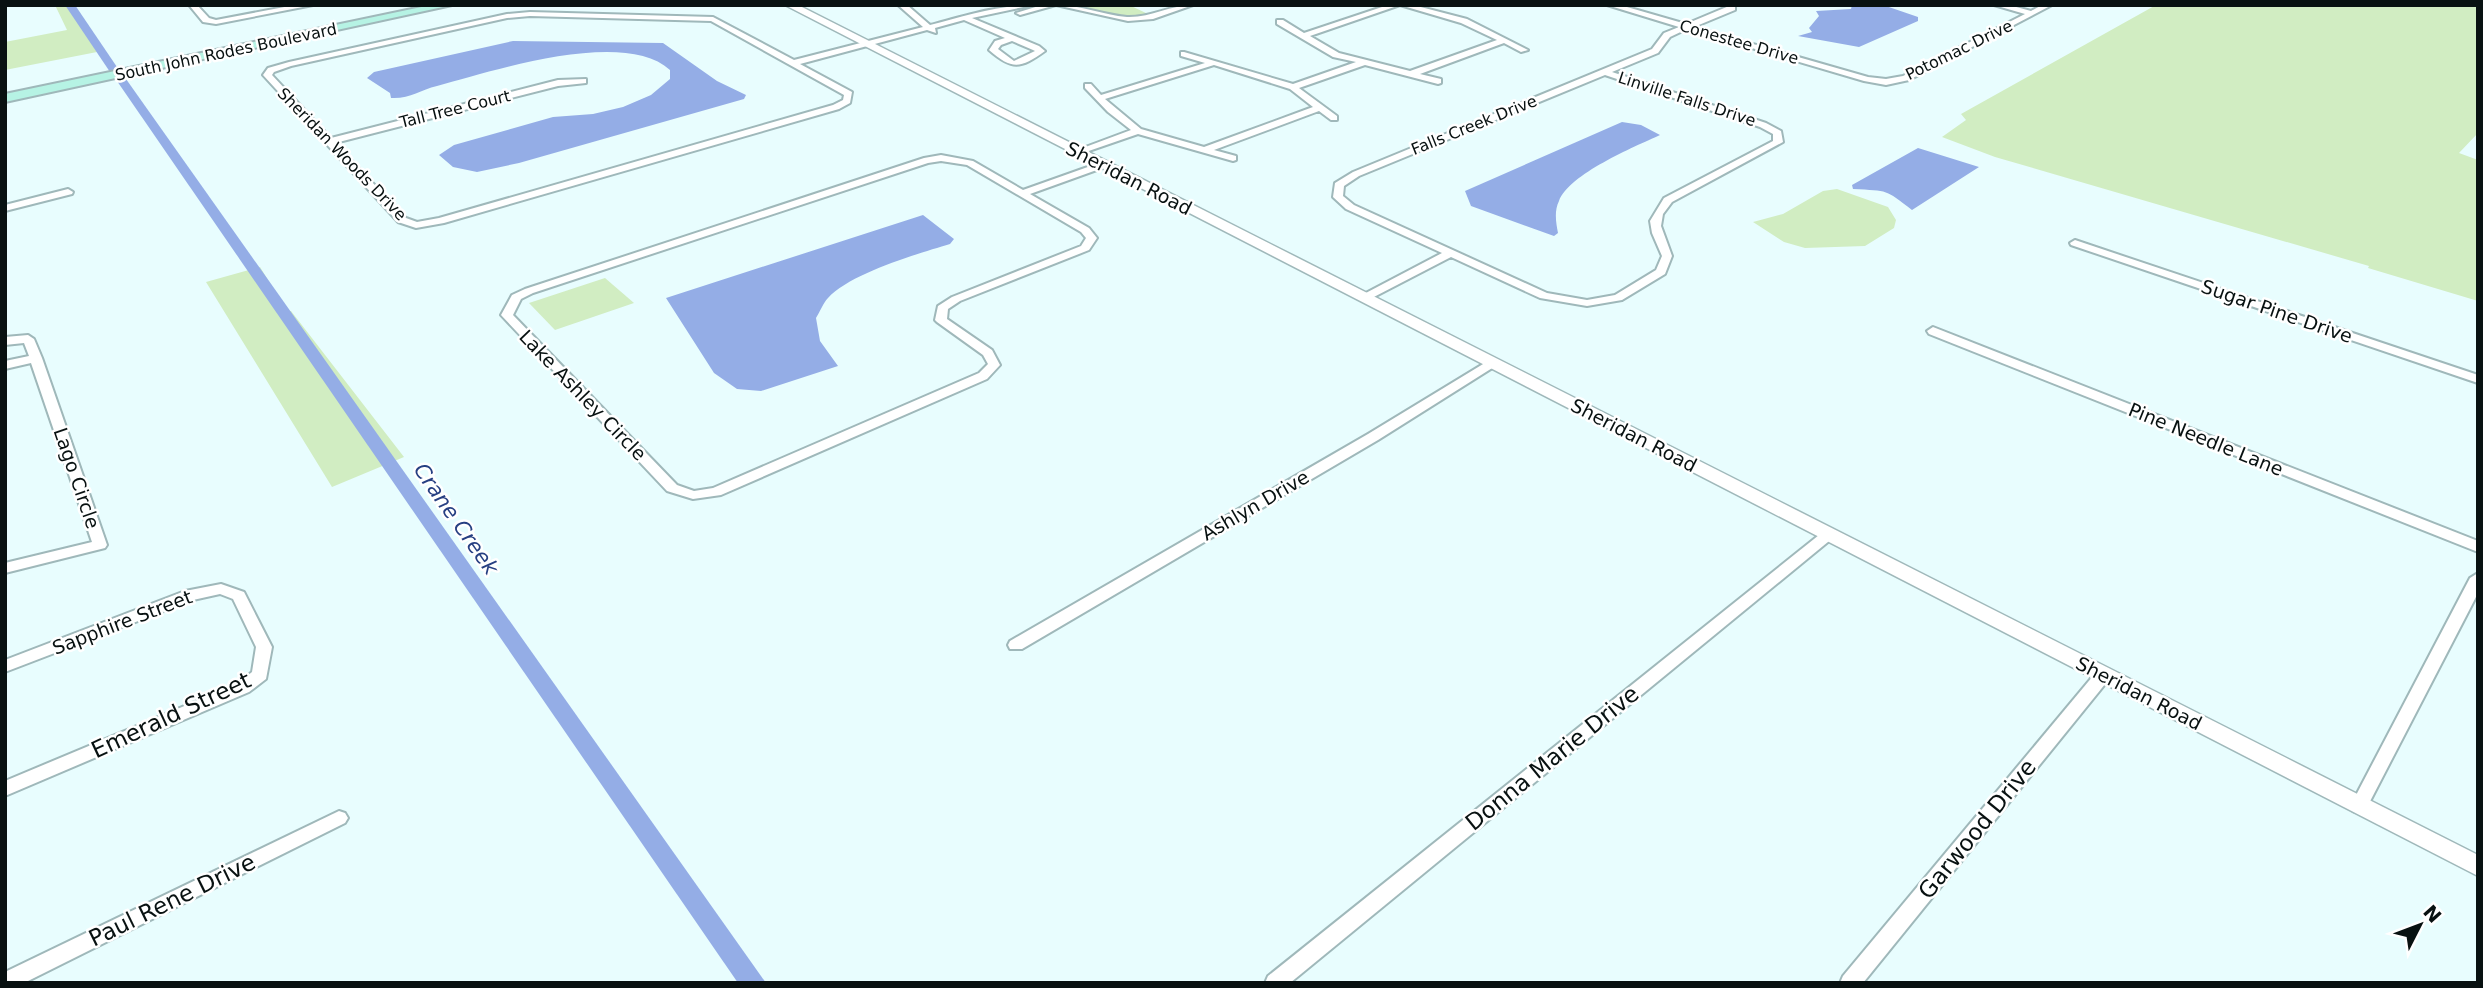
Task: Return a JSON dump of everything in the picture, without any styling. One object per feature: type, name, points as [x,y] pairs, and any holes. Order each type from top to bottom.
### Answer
[{"type":"main road","name":"South John Rodes Boulevard","points":[[5,98],[447,5]]},
{"type":"street","points":[[192,5],[206,20],[216,22],[309,5]]},
{"type":"street","name":"Sheridan Road","points":[[790,5],[1102,165],[1366,296],[2478,866]]},
{"type":"street","points":[[902,5],[931,30]]},
{"type":"street","points":[[931,30],[965,18],[1029,5]]},
{"type":"street","points":[[797,65],[931,30],[1052,5]]},
{"type":"street","points":[[1060,5],[1128,19],[1150,17],[1189,5]]},
{"type":"street","points":[[1306,35],[1396,5]]},
{"type":"street","points":[[1403,5],[1464,21],[1524,50]]},
{"type":"street","name":"Conestee Drive","points":[[1611,5],[1867,79]]},
{"type":"street","points":[[1998,5],[2032,13]]},
{"type":"street","name":"Potomac Drive","points":[[1867,79],[1886,82],[1906,78],[2048,5]]},
{"type":"street","name":"Falls Creek Drive","points":[[1450,254],[1350,207],[1338,197],[1339,185],[1356,174],[1655,51],[1667,35],[1732,8]]},
{"type":"street","name":"Sheridan Woods Drive","points":[[530,14],[713,19],[797,65],[849,94],[847,101],[836,107],[453,218],[416,225],[402,220],[267,75],[271,70],[507,16],[530,14]]},
{"type":"street","points":[[965,18],[1036,48],[1041,51],[1014,64],[993,50],[998,43],[1012,38]]},
{"type":"street","points":[[1280,22],[1336,55],[1438,81]]},
{"type":"street","points":[[1411,74],[1505,40]]},
{"type":"street","points":[[1184,54],[1293,87],[1334,118]]},
{"type":"street","points":[[1099,98],[1212,63]]},
{"type":"street","points":[[1293,87],[1362,63]]},
{"type":"street","name":"Linville Falls Drive","points":[[1450,254],[1544,296],[1587,303],[1618,298],[1661,272],[1667,256],[1655,227],[1656,212],[1668,200],[1777,142],[1778,133],[1763,125],[1605,72]]},
{"type":"street","name":"Tall Tree Court","points":[[328,142],[558,83],[583,81]]},
{"type":"street","points":[[1088,86],[1138,131],[1233,158]]},
{"type":"street","points":[[1203,150],[1321,107]]},
{"type":"street","points":[[1077,152],[1138,131]]},
{"type":"street","name":"Lake Ashley Circle","points":[[957,159],[970,163],[1023,193],[1085,230],[1092,238],[1085,248],[956,299],[942,308],[941,320],[988,353],[994,365],[983,376],[716,492],[693,495],[672,488],[507,315],[516,297],[529,291],[927,160],[957,159]]},
{"type":"street","points":[[1023,193],[1102,165]]},
{"type":"street","points":[[5,208],[68,192]]},
{"type":"street","name":"Sugar Pine Drive","points":[[2075,243],[2478,379]]},
{"type":"street","points":[[1366,296],[1450,254]]},
{"type":"street","name":"Pine Needle Lane","points":[[1933,331],[2478,547]]},
{"type":"street","points":[[5,341],[27,338],[36,358],[5,365]]},
{"type":"street","name":"Lago Circle","points":[[5,568],[100,545],[36,358]]},
{"type":"street","name":"Ashlyn Drive","points":[[1016,645],[1373,437],[1493,362]]},
{"type":"street","name":"Donna Marie Drive","points":[[1275,983],[1829,534]]},
{"type":"street","points":[[2359,806],[2478,578]]},
{"type":"street","name":"Sapphire Street","points":[[5,667],[190,595],[221,589],[239,596]]},
{"type":"street","name":"Emerald Street","points":[[5,789],[243,688],[260,675],[264,648],[239,596]]},
{"type":"street","name":"Garwood Drive","points":[[1850,983],[2104,674]]},
{"type":"street","name":"Paul Rene Drive","points":[[5,982],[339,818]]},
{"type":"green space","points":[[55,5],[68,5],[97,52],[5,70],[5,42],[67,30]]},
{"type":"green space","points":[[1067,5],[1129,5],[1148,14],[1118,17]]},
{"type":"green space","points":[[2156,5],[2478,5],[2478,133],[2459,153],[2478,160],[2478,301],[2368,268],[2369,266],[1995,157],[1942,137],[1966,120],[1961,114]]},
{"type":"green space","points":[[1837,189],[1888,207],[1896,220],[1894,228],[1865,246],[1805,248],[1784,242],[1753,222],[1783,214],[1823,191]]},
{"type":"green space","points":[[260,267],[287,311],[291,311],[404,457],[332,487],[206,282]]},
{"type":"green space","points":[[605,278],[634,303],[555,330],[529,303]]},
{"type":"water","points":[[1852,5],[1883,5],[1918,17],[1918,21],[1859,47],[1798,36],[1812,32],[1809,28],[1819,16],[1816,11],[1851,9]]},
{"type":"water","points":[[513,41],[663,43],[717,81],[746,95],[744,99],[519,163],[477,172],[453,167],[439,155],[454,145],[553,117],[593,114],[623,107],[651,95],[670,79],[670,70],[649,58],[622,53],[591,53],[523,63],[398,98],[391,98],[390,93],[367,78],[374,72]]},
{"type":"water","points":[[1622,122],[1641,125],[1660,135],[1604,162],[1575,181],[1557,205],[1558,233],[1554,236],[1471,206],[1465,191]]},
{"type":"water","points":[[1918,148],[1979,167],[1912,210],[1886,192],[1853,189],[1852,185]]},
{"type":"water","points":[[923,215],[954,239],[950,244],[903,259],[852,280],[838,289],[823,305],[816,318],[820,341],[838,366],[761,391],[737,389],[714,373],[666,298]]},
{"type":"waterway","name":"Crane Creek","points":[[70,5],[114,70]]},
{"type":"waterway","name":"Crane Creek","points":[[122,81],[753,983]]}]
